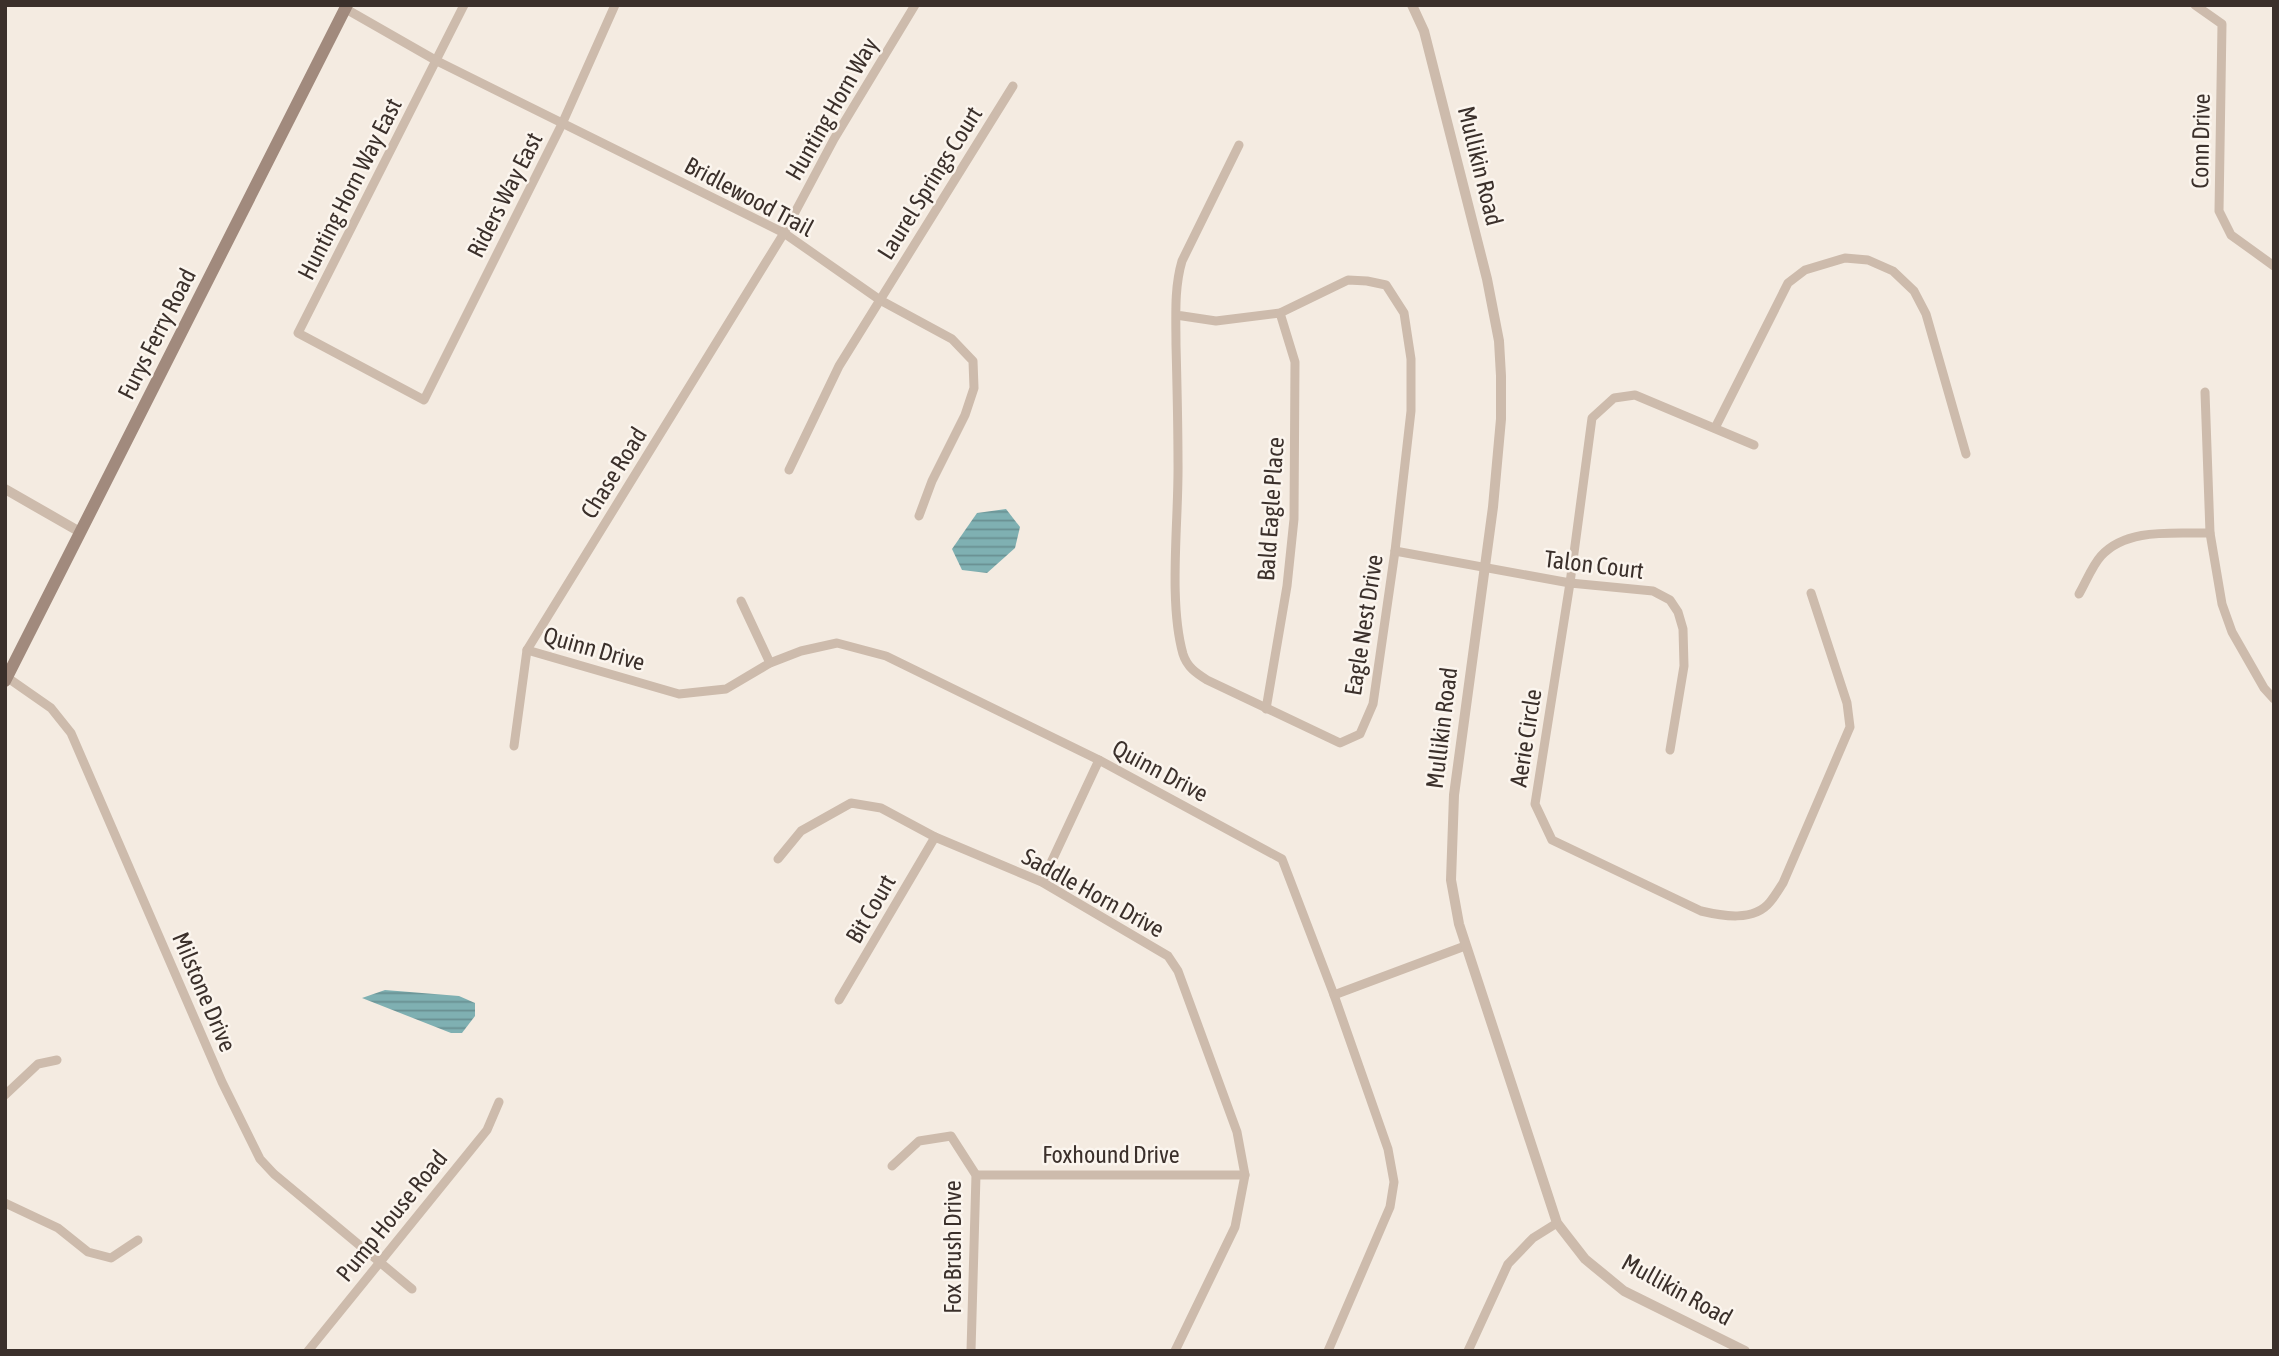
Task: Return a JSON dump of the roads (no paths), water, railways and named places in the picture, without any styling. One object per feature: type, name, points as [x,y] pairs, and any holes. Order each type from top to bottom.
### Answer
[{"type":"main road","name":"Furys Ferry Road","points":[[6,679],[346,7]]},
{"type":"street","name":"Hunting Horn Way East","points":[[424,400],[298,333],[464,5]]},
{"type":"street","name":"Riders Way East","points":[[424,400],[562,124],[615,5]]},
{"type":"street","name":"Hunting Horn Way","points":[[784,233],[834,139],[915,5]]},
{"type":"street","name":"Mullikin Road","points":[[1412,5],[1424,31],[1487,279],[1499,341],[1501,419],[1493,506],[1454,795],[1451,880],[1459,925],[1558,1223],[1585,1259],[1624,1291],[1745,1351]]},
{"type":"street","name":"Conn Drive","points":[[2195,5],[2222,24],[2219,211],[2231,235],[2274,266]]},
{"type":"street","name":"Bridlewood Trail","points":[[346,7],[437,61],[784,233],[880,300],[952,339],[973,361],[974,388],[965,415],[932,481],[919,516]]},
{"type":"street","name":"Laurel Springs Court","points":[[789,470],[839,366],[1013,86]]},
{"type":"street","name":"Eagle Nest Drive","points":[[1176,315],[1216,321],[1280,313],[1348,280],[1386,285],[1404,313],[1411,359],[1411,411],[1395,551],[1373,704],[1360,734],[1340,743],[1192,671],[1183,656],[1178,627],[1176,315],[1177,278],[1182,261],[1239,145]]},
{"type":"street","name":"Chase Road","points":[[514,746],[527,650],[784,233]]},
{"type":"street","points":[[1715,428],[1788,283],[1805,270],[1845,258],[1868,260],[1893,271],[1914,291],[1926,314],[1966,454]]},
{"type":"street","name":"Bald Eagle Place","points":[[1266,709],[1287,586],[1294,519],[1295,362],[1280,313]]},
{"type":"street","points":[[2205,392],[2210,533],[2221,604],[2264,688],[2274,699]]},
{"type":"street","name":"Aerie Circle","points":[[1754,445],[1635,395],[1614,398],[1592,418],[1570,583],[1535,804],[1552,840],[1701,911],[1726,917],[1748,914],[1769,904],[1783,883],[1850,727],[1847,703],[1811,593]]},
{"type":"street","points":[[5,489],[80,532]]},
{"type":"street","points":[[2078,594],[2101,556],[2136,535],[2210,533]]},
{"type":"street","name":"Talon Court","points":[[1395,551],[1570,583],[1653,591],[1670,600],[1678,612],[1683,629],[1684,666],[1670,750]]},
{"type":"street","points":[[741,601],[770,663]]},
{"type":"street","name":"Quinn Drive","points":[[527,650],[679,694],[726,689],[770,663],[800,650],[837,643],[887,656],[1099,760],[1282,859],[1334,995],[1388,1149],[1394,1182],[1390,1208],[1328,1351]]},
{"type":"street","name":"Milstone Drive","points":[[6,679],[51,708],[71,733],[222,1082],[260,1159],[274,1174],[412,1289]]},
{"type":"street","points":[[1042,882],[1099,760]]},
{"type":"street","name":"Saddle Horn Drive","points":[[778,859],[801,831],[851,803],[881,808],[935,836],[1042,882],[1168,956],[1178,971],[1237,1132],[1245,1175],[1235,1227],[1175,1351]]},
{"type":"street","name":"Bit Court","points":[[839,1000],[935,836]]},
{"type":"street","points":[[1334,995],[1465,946]]},
{"type":"street","points":[[5,1095],[38,1064],[57,1060]]},
{"type":"street","name":"Pump House Road","points":[[308,1351],[487,1129],[499,1102]]},
{"type":"street","name":"Fox Brush Drive","points":[[891,1166],[919,1141],[951,1136],[976,1175],[971,1351]]},
{"type":"street","name":"Foxhound Drive","points":[[976,1175],[1245,1175]]},
{"type":"street","points":[[5,1203],[58,1228],[89,1252],[111,1258],[138,1240]]},
{"type":"street","points":[[1468,1351],[1508,1264],[1533,1238],[1558,1223]]},
{"type":"water","points":[[1006,509],[1020,527],[1015,548],[987,573],[962,570],[952,549],[977,513]]},
{"type":"water","points":[[385,990],[459,996],[475,1003],[475,1016],[462,1033],[451,1033],[362,998]]}]
